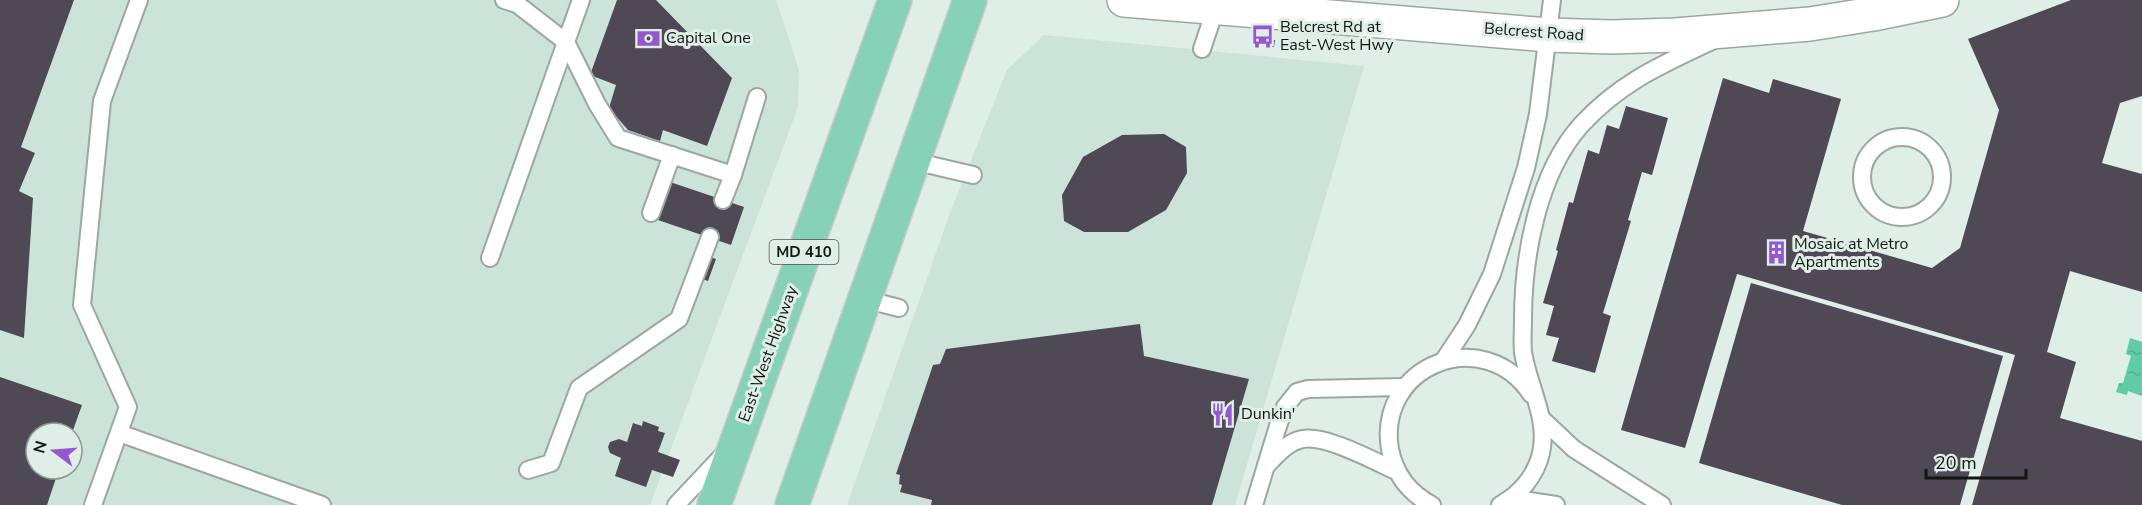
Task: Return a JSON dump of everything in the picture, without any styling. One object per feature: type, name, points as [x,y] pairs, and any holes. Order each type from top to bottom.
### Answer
[{"type":"main road","name":"East-West Highway","points":[[714,505],[895,0]]},
{"type":"main road","points":[[792,505],[970,0]]},
{"type":"main road","name":"Belcrest Road","points":[[1124,0],[1611,37],[1820,23],[1942,0]]},
{"type":"lane","points":[[93,505],[128,407],[82,306],[102,101],[139,0]]},
{"type":"lane","points":[[504,0],[517,4],[566,42],[597,104],[618,138],[733,175]]},
{"type":"lane","points":[[490,258],[580,0]]},
{"type":"lane","points":[[1444,360],[1454,347],[1478,304],[1503,241],[1526,168],[1536,125],[1552,0]]},
{"type":"lane","points":[[1202,49],[1216,7]]},
{"type":"lane","points":[[1503,503],[1521,490],[1534,472],[1541,454],[1543,430],[1528,378],[1523,350],[1523,310],[1526,263],[1551,172],[1563,148],[1581,125],[1602,104],[1632,80],[1734,30]]},
{"type":"lane","points":[[723,200],[758,97]]},
{"type":"lane","points":[[1894,138],[1910,138],[1925,144],[1938,159],[1942,185],[1930,207],[1920,214],[1899,218],[1875,208],[1863,190],[1864,164],[1870,153],[1883,142],[1894,138]]},
{"type":"lane","points":[[651,213],[672,155]]},
{"type":"lane","points":[[913,161],[973,175]]},
{"type":"lane","points":[[528,470],[551,463],[579,388],[679,319],[710,237]]},
{"type":"lane","points":[[864,299],[899,308]]},
{"type":"lane","points":[[1432,505],[1419,498],[1401,480],[1396,471],[1388,435],[1393,405],[1404,387],[1419,372],[1444,360],[1461,357],[1486,360],[1505,368],[1524,383],[1539,410],[1574,449],[1662,505]]},
{"type":"lane","points":[[1254,505],[1285,406],[1298,392],[1308,389],[1404,387]]},
{"type":"lane","points":[[119,433],[322,505]]},
{"type":"lane","points":[[1265,467],[1278,453],[1304,438],[1336,445],[1396,471]]},
{"type":"lane","points":[[676,505],[738,439]]},
{"type":"lane","points":[[1503,503],[1517,499],[1556,505]]},
{"type":"shaded area","points":[[0,0],[776,0],[799,70],[798,107],[650,505],[0,505]]},
{"type":"shaded area","points":[[1044,35],[1364,66],[1235,505],[847,505],[950,213],[1007,70]]},
{"type":"water","points":[[2130,338],[2142,342],[2142,396],[2128,391],[2127,395],[2116,392],[2119,383],[2123,383],[2131,356],[2126,354]]},
{"type":"building","points":[[0,0],[74,0],[21,147],[35,153],[19,191],[33,198],[24,338],[0,330]]},
{"type":"building","name":"Capital One","points":[[617,0],[656,0],[732,78],[707,146],[663,130],[660,141],[628,130],[609,108],[616,85],[590,75]]},
{"type":"building","name":"Mosaic at Metro Apartments","points":[[2071,0],[2142,0],[2142,96],[2120,103],[2102,163],[2142,174],[2142,292],[2070,271],[2047,352],[2076,362],[2060,418],[2142,441],[2142,505],[1972,505],[2015,355],[1737,274],[1685,448],[1621,430],[1723,78],[1769,93],[1773,79],[1841,99],[1803,231],[1932,268],[1960,248],[1999,110],[1968,39]]},
{"type":"building","points":[[1254,39],[1275,40],[1274,47],[1254,45]]},
{"type":"building","points":[[1626,106],[1668,118],[1652,175],[1642,172],[1628,220],[1631,221],[1603,313],[1611,316],[1595,373],[1552,361],[1559,338],[1546,335],[1554,306],[1543,303],[1569,202],[1573,203],[1588,150],[1599,154],[1607,125],[1619,129]]},
{"type":"building","points":[[1164,134],[1186,147],[1187,173],[1166,210],[1128,232],[1084,232],[1064,221],[1062,195],[1083,157],[1122,135]]},
{"type":"building","points":[[670,182],[744,207],[731,245],[658,220]]},
{"type":"building","points":[[704,255],[716,259],[708,281],[696,277]]},
{"type":"building","points":[[1751,283],[2003,356],[1960,505],[1842,505],[1699,463]]},
{"type":"building","points":[[1140,324],[1144,356],[1249,379],[1212,505],[931,505],[932,500],[900,492],[902,485],[899,484],[900,475],[896,474],[933,365],[940,364],[946,349]]},
{"type":"building","points":[[0,377],[82,405],[76,421],[24,421],[24,481],[55,481],[47,505],[0,505]]},
{"type":"building","points":[[643,421],[659,427],[658,431],[665,433],[658,452],[680,460],[673,477],[652,470],[646,487],[615,476],[621,458],[610,453],[608,447],[610,442],[619,439],[627,442],[633,423],[642,426]]},
{"type":"place","name":"Belcrest Rd at East-West Hwy","points":[[1262,36]]},
{"type":"place","name":"Capital One","points":[[648,38]]},
{"type":"place","name":"Mosaic at Metro Apartments","points":[[1776,253]]},
{"type":"place","name":"Dunkin'","points":[[1223,414]]}]
